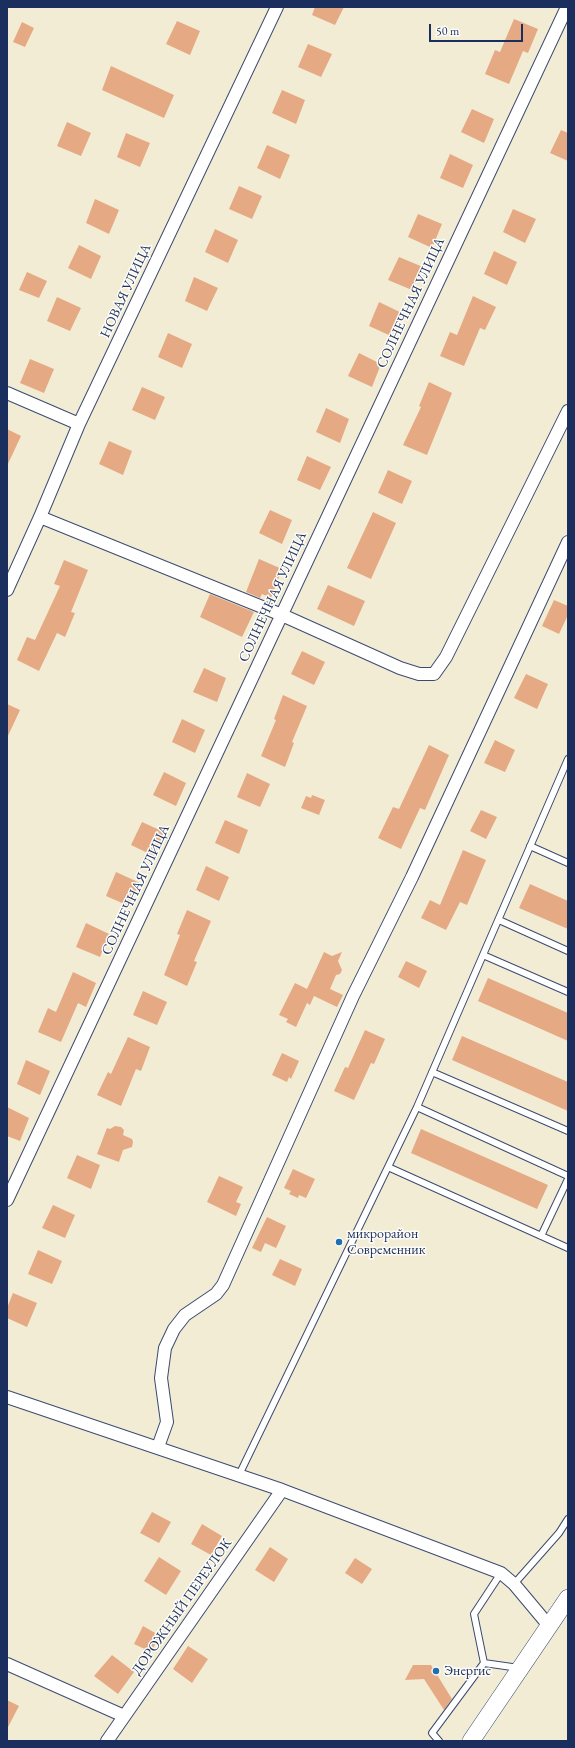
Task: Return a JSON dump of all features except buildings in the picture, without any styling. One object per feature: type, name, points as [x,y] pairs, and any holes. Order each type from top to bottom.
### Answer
[{"type":"main road","points":[[471,1741],[520,1668],[550,1627],[568,1598]]},
{"type":"street","name":"НОВАЯ УЛИЦА","points":[[7,590],[40,517],[79,424],[277,7]]},
{"type":"street","name":"СОЛНЕЧНАЯ УЛИЦА","points":[[7,1200],[567,7]]},
{"type":"street","points":[[7,393],[79,424]]},
{"type":"street","points":[[40,517],[282,615],[400,668],[419,674],[434,674],[446,657],[568,411]]},
{"type":"street","points":[[158,1447],[167,1422],[161,1378],[165,1348],[174,1329],[185,1315],[216,1294],[223,1285],[353,996],[412,877],[568,542]]},
{"type":"street","points":[[7,1397],[240,1475],[501,1573],[514,1584],[550,1627]]},
{"type":"street","name":"ДОРОЖНЫЙ ПЕРЕУЛОК","points":[[107,1741],[282,1490]]},
{"type":"street","points":[[7,1664],[124,1716]]},
{"type":"lane","points":[[240,1475],[417,1107],[568,758]]},
{"type":"lane","points":[[530,846],[568,863]]},
{"type":"lane","points":[[499,920],[568,951]]},
{"type":"lane","points":[[483,955],[568,992]]},
{"type":"lane","points":[[432,1072],[568,1131]]},
{"type":"lane","points":[[417,1107],[568,1176]]},
{"type":"lane","points":[[388,1167],[568,1248]]},
{"type":"lane","points":[[541,1236],[568,1180]]},
{"type":"lane","points":[[514,1584],[559,1534],[568,1519]]},
{"type":"lane","points":[[439,1741],[432,1733],[484,1663],[474,1614],[501,1573]]},
{"type":"lane","points":[[484,1663],[520,1668]]},
{"type":"place","name":"микрорайон Современник","points":[[339,1242]]},
{"type":"place","name":"Энергис","points":[[436,1671]]}]
